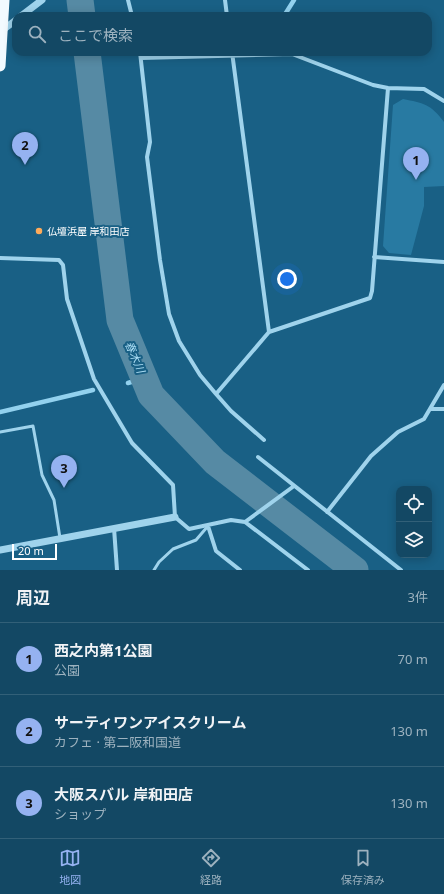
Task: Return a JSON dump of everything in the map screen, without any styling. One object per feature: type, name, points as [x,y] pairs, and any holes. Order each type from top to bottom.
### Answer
[{"type":"highway","points":[[0,66],[4,0]]},
{"type":"street","points":[[26,12],[42,0]]},
{"type":"street","points":[[128,0],[131,12]]},
{"type":"street","points":[[225,0],[226,12]]},
{"type":"street","points":[[1,31],[12,23]]},
{"type":"street","points":[[186,56],[141,58],[150,142],[147,157],[160,260],[169,314],[179,340],[200,375],[231,411],[264,440]]},
{"type":"street","points":[[232,56],[269,332]]},
{"type":"street","points":[[297,56],[373,85],[388,88],[424,89],[444,102]]},
{"type":"street","points":[[216,394],[269,332],[370,298],[372,291],[388,88]]},
{"type":"street","points":[[374,257],[444,262]]},
{"type":"street","points":[[0,258],[59,260],[63,265],[67,299],[94,380],[132,443],[173,485],[175,517],[189,529],[231,520],[244,522],[308,570]]},
{"type":"street","points":[[327,512],[371,456],[398,432],[424,419],[444,385]]},
{"type":"street","points":[[430,409],[444,409]]},
{"type":"street","points":[[258,457],[401,570]]},
{"type":"street","points":[[244,522],[294,486]]},
{"type":"street","points":[[0,550],[175,517]]},
{"type":"street","points":[[208,526],[216,551],[240,570]]},
{"type":"street","points":[[114,528],[117,570]]},
{"type":"lane","points":[[0,432],[33,426],[42,475],[54,500],[60,538]]},
{"type":"lane","points":[[154,570],[159,562],[173,549],[196,540],[208,526]]},
{"type":"shaded area","points":[[403,99],[426,105],[435,111],[444,122],[444,186],[424,187],[424,206],[411,255],[389,253],[383,246],[393,105]]},
{"type":"waterway","name":"春木川","points":[[80,0],[82,12]]},
{"type":"waterway","points":[[286,12],[294,0]]},
{"type":"waterway","name":"春木川","points":[[87,56],[120,320],[151,395],[215,462],[355,570]]},
{"type":"waterway","points":[[128,383],[144,378]]},
{"type":"waterway","points":[[0,412],[93,390]]},
{"type":"place","name":"サーティワンアイスクリーム","points":[[25,165]]},
{"type":"place","name":"西之内第1公園","points":[[416,180]]},
{"type":"place","name":"仏壇浜屋 岸和田店","points":[[39,231]]},
{"type":"place","name":"大阪スバル 岸和田店","points":[[64,488]]}]
